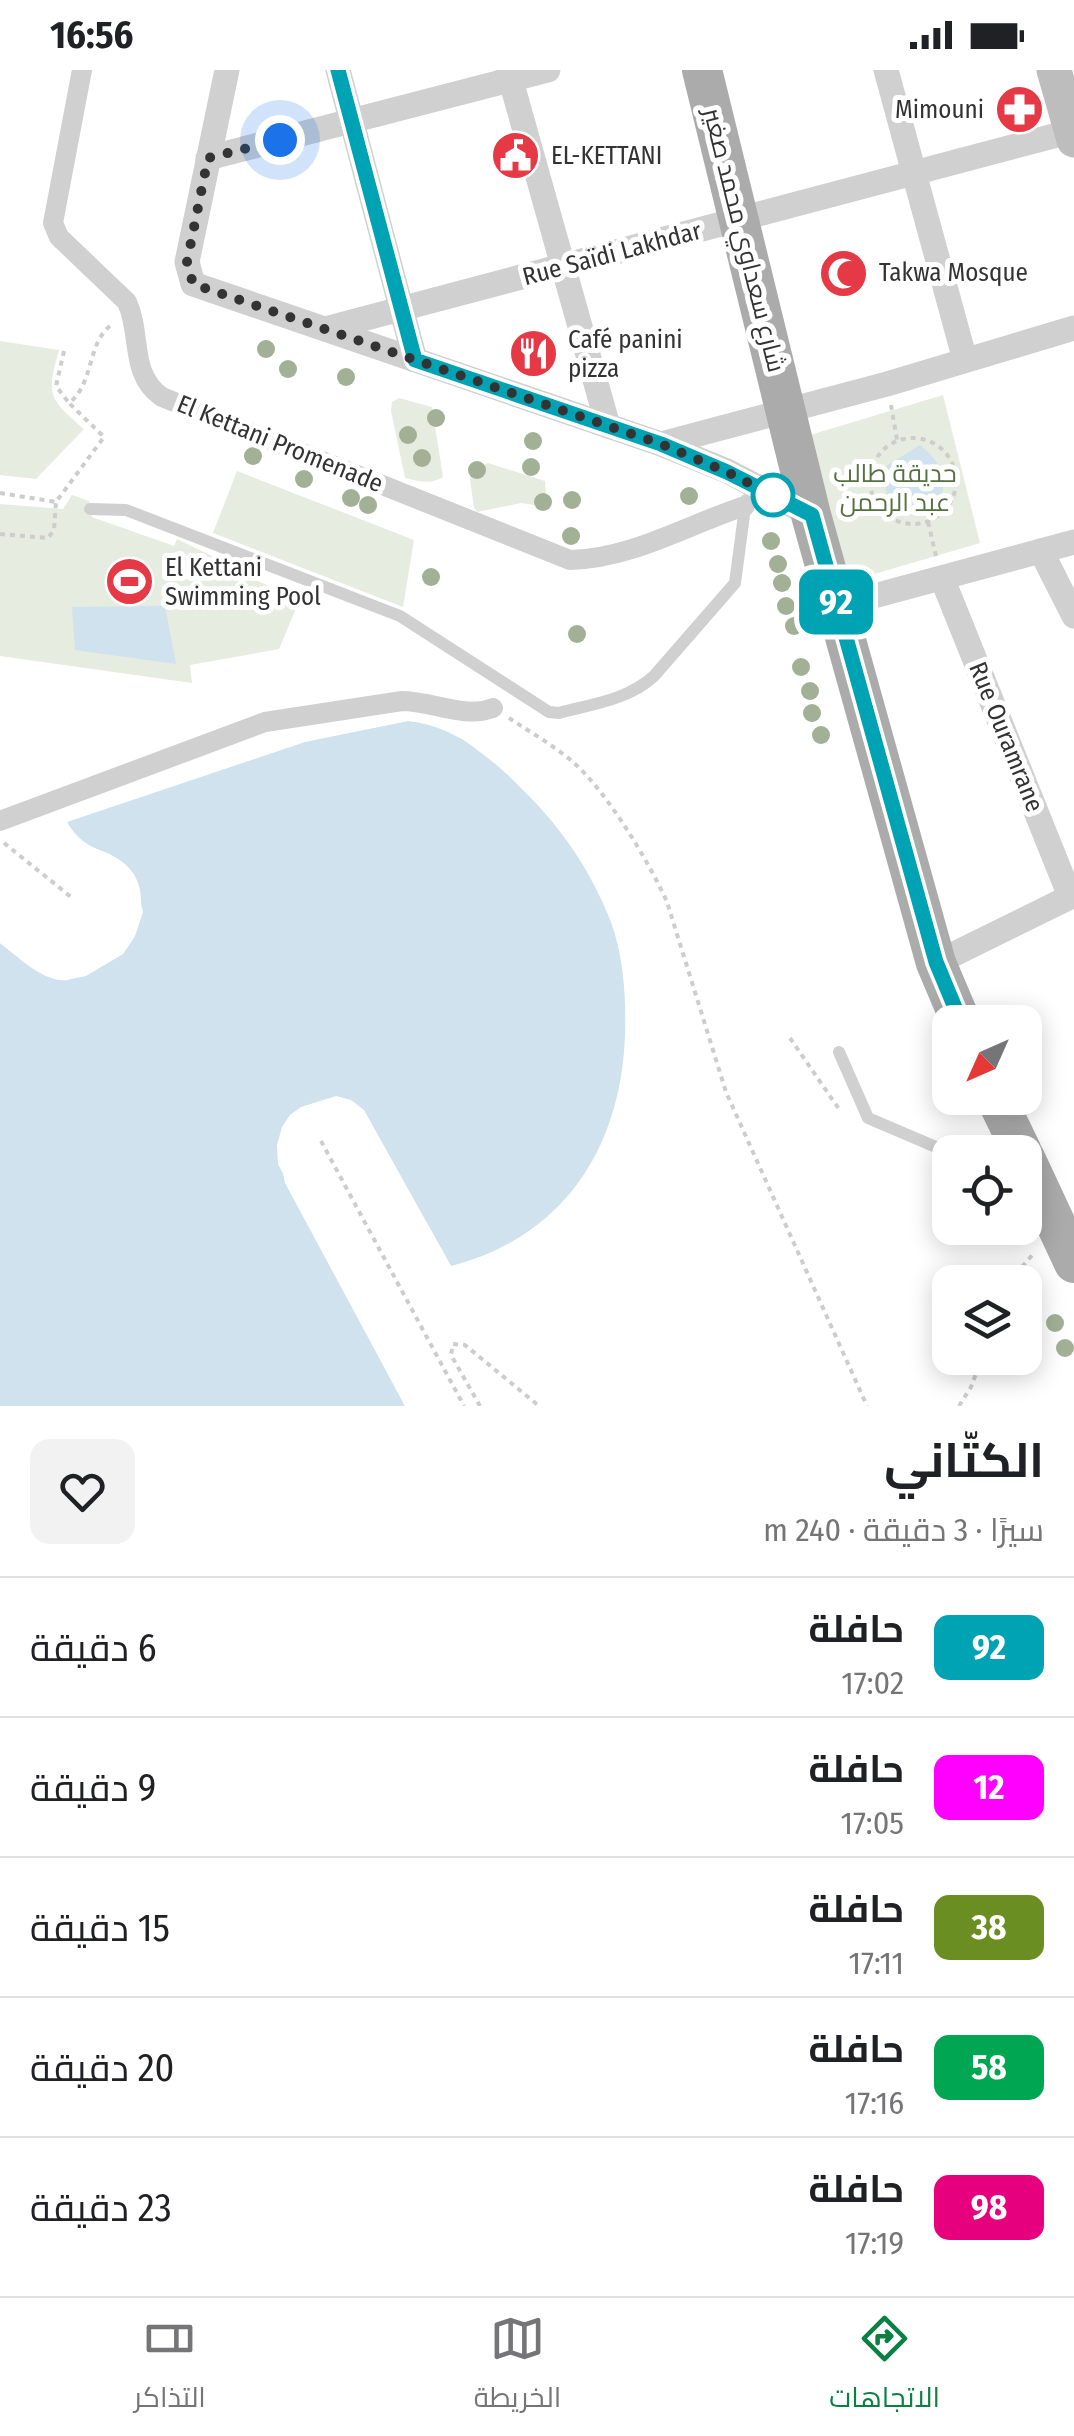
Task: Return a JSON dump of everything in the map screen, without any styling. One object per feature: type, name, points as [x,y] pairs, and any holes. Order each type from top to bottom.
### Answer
[{"type":"main road","name":"شارع سعداوي محمد صغير","points":[[702,70],[812,515],[936,962],[954,1005]]},
{"type":"main road","points":[[1054,70],[1073,135]]},
{"type":"main road","points":[[1042,1196],[1072,1251]]},
{"type":"street","points":[[82,70],[54,223],[59,236],[119,293],[133,315]]},
{"type":"street","points":[[227,70],[187,262],[193,284],[661,444],[747,494],[812,515]]},
{"type":"street","points":[[338,70],[415,360]]},
{"type":"street","points":[[208,158],[509,75],[548,70]]},
{"type":"street","points":[[886,70],[965,360]]},
{"type":"street","points":[[509,75],[608,426]]},
{"type":"street","name":"Rue Saïdi Lakhdar","points":[[325,329],[914,173],[1073,135]]},
{"type":"street","name":"El Kettani Promenade","points":[[133,315],[142,377],[162,397],[570,560],[630,550],[747,494]]},
{"type":"street","points":[[661,444],[888,384],[1074,328]]},
{"type":"street","points":[[837,606],[1074,542]]},
{"type":"street","points":[[1042,551],[1074,616]]},
{"type":"street","name":"Rue Ouramrane","points":[[942,578],[1072,895]]},
{"type":"street","points":[[0,821],[285,718],[417,701],[472,713],[493,708]]},
{"type":"street","points":[[936,962],[1072,895]]},
{"type":"lane","points":[[90,509],[126,510],[400,616],[549,712],[559,713],[642,687],[735,583],[747,494]]},
{"type":"lane","points":[[839,1052],[868,1118],[932,1145]]},
{"type":"path","points":[[69,403],[81,394],[105,330],[133,315]]},
{"type":"path","points":[[0,534],[48,538],[54,530],[56,502],[104,436],[56,386],[64,351]]},
{"type":"path","points":[[888,384],[897,440]]},
{"type":"path","points":[[922,438],[945,450],[956,473],[956,493],[945,511],[928,522],[907,524],[897,520],[874,500],[870,476],[878,454],[897,440],[922,438]]},
{"type":"path","points":[[0,493],[56,502]]},
{"type":"path","points":[[928,522],[942,578]]},
{"type":"path","points":[[493,708],[556,749],[586,775],[661,888],[726,1092],[866,1406]]},
{"type":"path","points":[[0,840],[71,897]]},
{"type":"path","points":[[790,1038],[841,1112]]},
{"type":"path","points":[[321,1141],[464,1406]]},
{"type":"path","points":[[480,1406],[451,1354],[453,1344],[465,1345],[538,1406]]},
{"type":"path","points":[[959,1406],[976,1375]]},
{"type":"green space","points":[[0,341],[59,350],[52,377],[54,395],[57,403],[84,429],[36,479],[0,475]]},
{"type":"green space","name":"حديقة طالب عبد الرحمن","points":[[943,395],[980,543],[847,582],[810,435]]},
{"type":"green space","points":[[399,398],[432,407],[443,477],[429,482],[405,478],[391,411],[392,402]]},
{"type":"green space","points":[[488,463],[545,481],[547,507],[521,503],[477,512],[470,479],[472,470]]},
{"type":"green space","points":[[237,471],[414,540],[403,607],[213,533]]},
{"type":"green space","name":"El Kettani Swimming Pool","points":[[72,495],[89,501],[92,517],[174,546],[177,539],[220,560],[220,565],[300,599],[279,649],[190,665],[192,683],[0,656],[0,504],[63,509]]},
{"type":"water","points":[[920,445],[942,474],[940,499],[935,508],[891,507],[880,470]]},
{"type":"water","points":[[165,606],[176,664],[75,650],[72,607]]},
{"type":"water","points":[[408,721],[457,736],[511,778],[563,835],[585,868],[611,922],[624,992],[621,1076],[612,1115],[579,1182],[555,1210],[525,1234],[491,1252],[451,1266],[363,1110],[344,1100],[319,1102],[290,1115],[277,1146],[285,1183],[405,1406],[0,1406],[0,943],[40,973],[67,980],[123,953],[134,936],[140,914],[138,882],[126,864],[83,841],[67,822],[305,742]]},
{"type":"pier","points":[[408,716],[435,719],[460,731],[505,765],[502,769],[458,735],[434,724],[408,721],[305,741],[62,823],[65,817],[304,737]]},
{"type":"pier","points":[[72,831],[85,845],[110,854],[134,874],[143,912],[135,936],[123,954],[86,976],[66,980],[43,974],[0,943],[0,938],[45,969],[66,975],[85,971],[119,951],[138,912],[129,877],[108,859],[81,849],[67,832]]},
{"type":"pier","points":[[336,1096],[351,1100],[364,1110],[451,1266],[447,1268],[360,1114],[336,1101],[304,1111],[294,1119],[282,1146],[290,1181],[410,1406],[405,1406],[278,1164],[277,1145],[290,1115],[301,1107]]},
{"type":"bus line","name":"92","points":[[338,70],[415,360],[661,444],[812,515],[936,962],[954,1005]]},
{"type":"place","name":"Mimouni","points":[[1019,110]]},
{"type":"place","name":"EL-KETTANI","points":[[516,156]]},
{"type":"place","name":"Takwa Mosque","points":[[844,273]]},
{"type":"place","name":"Café panini pizza","points":[[533,354]]},
{"type":"place","name":"El Kettani Swimming Pool","points":[[130,582]]},
{"type":"route","points":[[280,140],[208,158],[187,262],[193,284],[661,444],[780,499],[773,495]]}]
